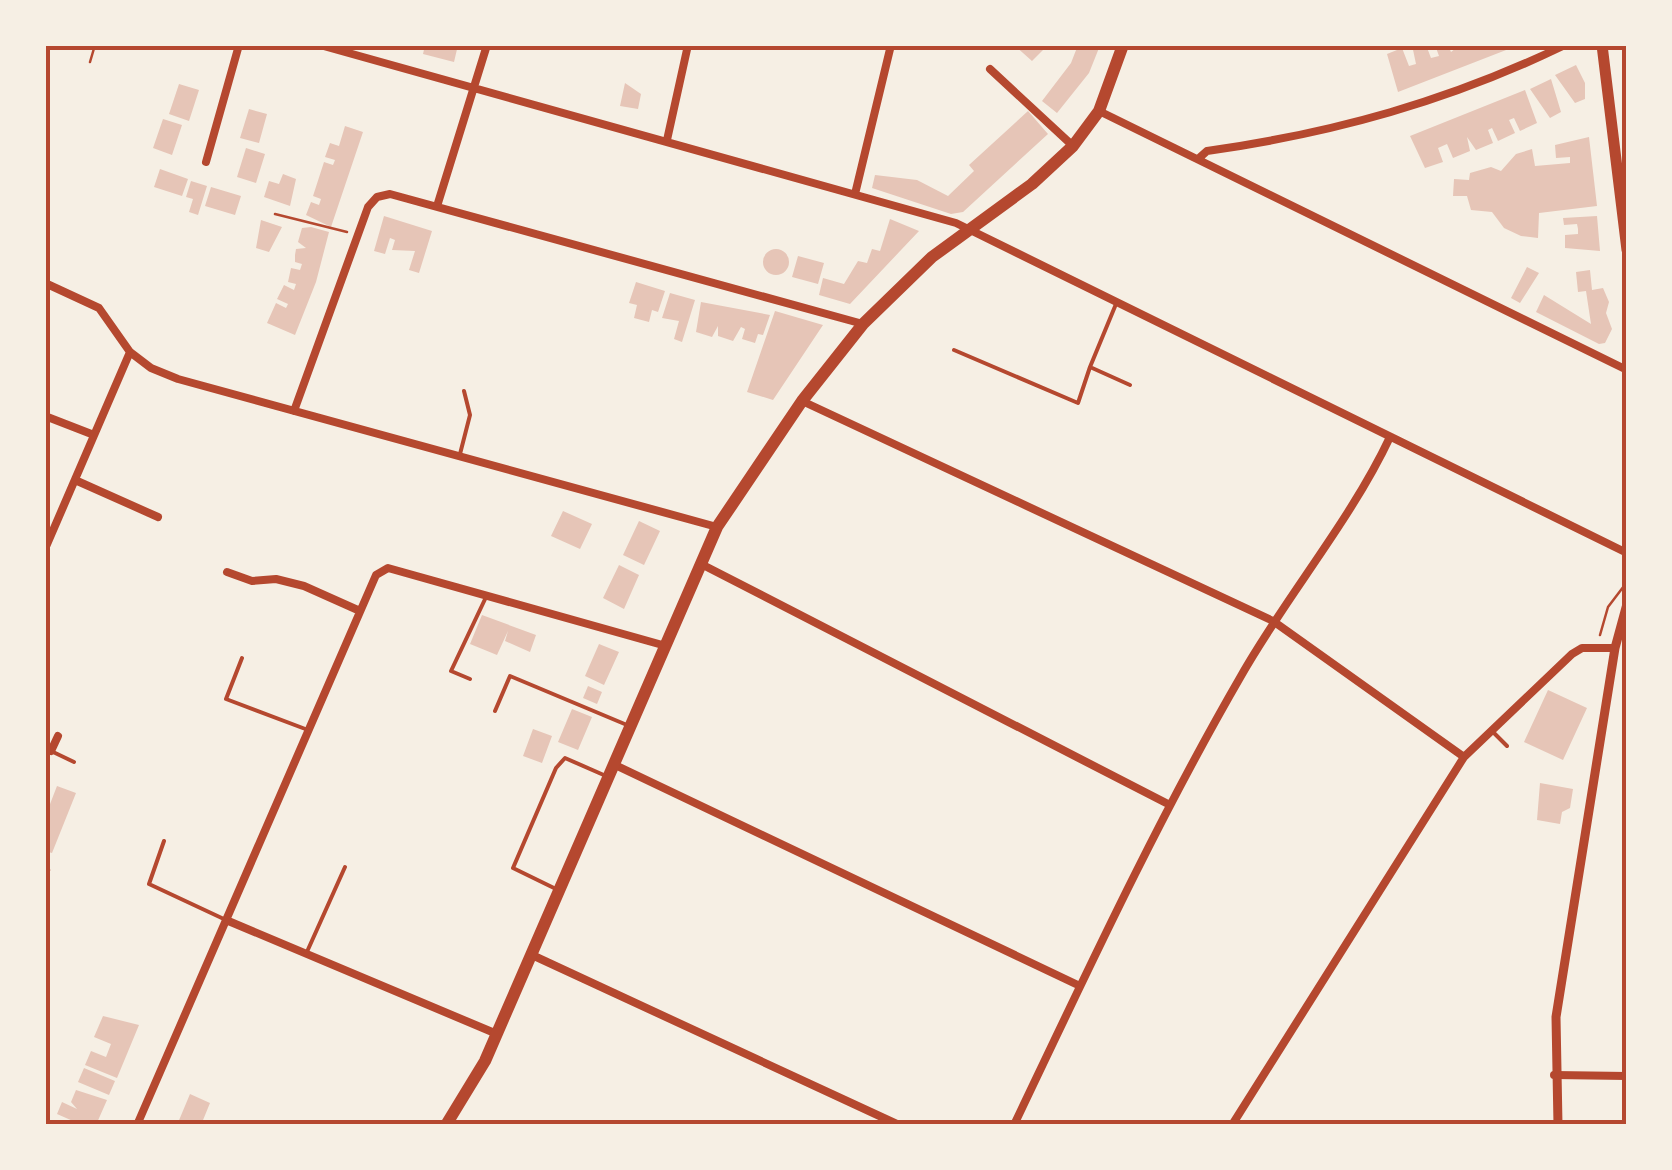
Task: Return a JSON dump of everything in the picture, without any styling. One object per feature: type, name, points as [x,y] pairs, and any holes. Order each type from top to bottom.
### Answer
[{"type":"highway","points":[[450,1124],[497,1034],[717,527],[802,401],[863,324],[932,257],[972,230],[1073,146],[1099,111],[1124,45]]},
{"type":"main road","points":[[1602,45],[1627,250]]},
{"type":"street","points":[[206,162],[239,45]]},
{"type":"street","points":[[320,45],[474,85],[972,230],[1627,553]]},
{"type":"street","points":[[438,204],[487,45]]},
{"type":"street","points":[[667,140],[688,45]]},
{"type":"street","points":[[856,194],[891,45]]},
{"type":"street","points":[[1198,160],[1206,150],[1325,132],[1386,117],[1506,74],[1565,45]]},
{"type":"street","points":[[990,70],[1073,146]]},
{"type":"street","points":[[1099,111],[1627,370]]},
{"type":"street","points":[[294,411],[358,235],[377,197],[390,194],[438,204],[863,324]]},
{"type":"street","points":[[45,283],[99,308],[130,352],[150,368],[178,379],[717,527]]},
{"type":"street","points":[[45,549],[130,352]]},
{"type":"street","points":[[802,401],[1272,620],[1464,756]]},
{"type":"street","points":[[45,416],[94,435]]},
{"type":"street","points":[[1014,1125],[1170,805],[1272,620],[1369,482],[1390,437]]},
{"type":"street","points":[[75,480],[158,517]]},
{"type":"street","points":[[703,565],[1170,805]]},
{"type":"street","points":[[137,1125],[376,575],[388,568],[666,646]]},
{"type":"street","points":[[227,572],[256,581],[276,579],[304,586],[360,610]]},
{"type":"street","points":[[1558,1125],[1554,1075],[1556,1017],[1615,648],[1627,604]]},
{"type":"street","points":[[1232,1125],[1464,756],[1572,654],[1600,647],[1615,648]]},
{"type":"street","points":[[48,750],[58,736]]},
{"type":"street","points":[[613,771],[1080,986]]},
{"type":"street","points":[[226,920],[497,1034]]},
{"type":"street","points":[[532,955],[899,1125]]},
{"type":"street","points":[[1554,1075],[1627,1076]]},
{"type":"lane","points":[[954,350],[1078,403],[1116,304]]},
{"type":"lane","points":[[1090,367],[1130,385]]},
{"type":"lane","points":[[460,454],[470,415],[464,391]]},
{"type":"lane","points":[[470,679],[452,671],[486,595]]},
{"type":"lane","points":[[242,658],[224,696],[308,730]]},
{"type":"lane","points":[[495,711],[510,676],[632,727]]},
{"type":"lane","points":[[1491,730],[1507,746]]},
{"type":"lane","points":[[48,750],[74,762]]},
{"type":"lane","points":[[560,891],[515,871],[528,832],[565,758],[613,771]]},
{"type":"lane","points":[[164,841],[149,884],[226,920]]},
{"type":"lane","points":[[306,954],[345,867]]},
{"type":"path","points":[[90,62],[95,45]]},
{"type":"path","points":[[275,214],[358,235]]},
{"type":"path","points":[[1600,647],[1608,607],[1626,584]]},
{"type":"building","points":[[425,45],[458,45],[454,62],[423,54]]},
{"type":"building","points":[[1014,45],[1048,45],[1032,61]]},
{"type":"building","points":[[1078,45],[1099,48],[1089,73],[1057,113],[1042,101],[1071,63]]},
{"type":"building","points":[[1412,45],[1426,45],[1431,58],[1439,56],[1435,45],[1448,45],[1451,52],[1460,45],[1519,45],[1398,92],[1387,54],[1402,48],[1409,66],[1416,64]]},
{"type":"building","points":[[1576,65],[1585,83],[1585,99],[1575,103],[1555,75]]},
{"type":"building","points":[[1551,79],[1561,112],[1550,118],[1530,89]]},
{"type":"building","points":[[625,83],[641,94],[638,109],[620,106]]},
{"type":"building","points":[[179,84],[199,90],[189,121],[169,114]]},
{"type":"building","points":[[1525,90],[1537,123],[1520,131],[1514,118],[1509,120],[1515,133],[1498,141],[1492,128],[1488,130],[1493,143],[1476,150],[1467,137],[1470,151],[1453,158],[1447,144],[1438,148],[1443,162],[1425,168],[1410,136]]},
{"type":"building","points":[[249,109],[267,114],[259,143],[240,138]]},
{"type":"building","points":[[1028,111],[1048,134],[963,212],[951,214],[872,188],[875,175],[917,180],[948,196],[974,171],[969,165]]},
{"type":"building","points":[[163,119],[182,125],[172,155],[153,148]]},
{"type":"building","points":[[345,126],[363,132],[331,227],[306,215],[311,202],[319,205],[321,199],[313,196],[324,162],[333,165],[335,160],[325,157],[330,143],[339,146]]},
{"type":"building","points":[[1589,137],[1597,206],[1539,213],[1538,238],[1504,228],[1492,212],[1471,210],[1467,196],[1453,196],[1454,179],[1469,180],[1470,173],[1491,167],[1501,171],[1516,154],[1532,149],[1535,166],[1570,163],[1570,157],[1556,158],[1555,145]]},
{"type":"building","points":[[246,148],[265,154],[256,183],[237,177]]},
{"type":"building","points":[[160,169],[188,179],[182,196],[154,187]]},
{"type":"building","points":[[283,174],[296,179],[290,206],[264,197],[269,181],[279,184]]},
{"type":"building","points":[[191,181],[207,186],[198,215],[189,212],[193,199],[186,197]]},
{"type":"building","points":[[211,187],[241,196],[235,215],[205,206]]},
{"type":"building","points":[[384,216],[432,231],[419,273],[409,270],[415,251],[392,250],[395,240],[390,238],[385,254],[374,251]]},
{"type":"building","points":[[1597,216],[1600,251],[1565,248],[1565,235],[1578,234],[1578,229],[1577,224],[1564,225],[1563,218]]},
{"type":"building","points":[[890,219],[919,231],[850,304],[819,295],[823,278],[844,284],[858,261],[867,263],[872,249],[880,251]]},
{"type":"building","points":[[261,220],[282,227],[269,252],[256,248]]},
{"type":"building","points":[[302,228],[329,232],[316,282],[295,335],[267,323],[276,303],[286,308],[288,304],[277,299],[284,285],[294,290],[296,284],[288,282],[291,268],[300,270],[302,264],[295,262],[296,249],[306,248],[298,242]]},
{"type":"building","points":[[776,249],[785,253],[789,262],[785,271],[776,275],[767,271],[763,262],[767,253]]},
{"type":"building","points":[[798,256],[824,263],[818,284],[792,277]]},
{"type":"building","points":[[1527,267],[1539,273],[1520,303],[1511,298]]},
{"type":"building","points":[[1590,270],[1592,290],[1603,288],[1609,302],[1606,313],[1612,329],[1605,343],[1599,344],[1536,312],[1544,295],[1591,324],[1586,291],[1578,292],[1576,272]]},
{"type":"building","points":[[636,282],[665,291],[658,312],[652,310],[649,322],[634,318],[637,305],[629,303]]},
{"type":"building","points":[[670,293],[695,300],[682,342],[674,339],[679,321],[662,318]]},
{"type":"building","points":[[701,302],[770,315],[763,335],[758,334],[755,343],[742,339],[745,329],[741,327],[733,341],[718,336],[718,326],[712,337],[696,332]]},
{"type":"building","points":[[775,311],[823,325],[773,400],[747,392]]},
{"type":"building","points":[[563,511],[592,524],[580,549],[551,536]]},
{"type":"building","points":[[639,521],[660,531],[644,565],[623,555]]},
{"type":"building","points":[[619,565],[639,575],[624,609],[603,598]]},
{"type":"building","points":[[482,615],[536,635],[530,652],[505,641],[508,631],[497,655],[470,644]]},
{"type":"building","points":[[599,644],[619,652],[604,685],[585,676]]},
{"type":"building","points":[[588,686],[602,692],[597,704],[583,698]]},
{"type":"building","points":[[1548,690],[1587,708],[1563,760],[1524,742]]},
{"type":"building","points":[[572,709],[592,717],[578,750],[558,742]]},
{"type":"building","points":[[533,729],[552,736],[542,763],[523,756]]},
{"type":"building","points":[[1540,783],[1573,789],[1570,808],[1562,812],[1560,824],[1537,820]]},
{"type":"building","points":[[57,786],[76,793],[52,853],[45,851],[45,817]]},
{"type":"building","points":[[103,1016],[139,1025],[117,1078],[85,1065],[91,1051],[106,1057],[111,1044],[94,1037]]},
{"type":"building","points":[[84,1068],[115,1081],[109,1095],[78,1082]]},
{"type":"building","points":[[76,1090],[107,1100],[96,1125],[82,1125],[57,1114],[62,1102],[77,1109],[71,1102]]},
{"type":"building","points":[[190,1094],[210,1103],[201,1125],[177,1125]]}]
